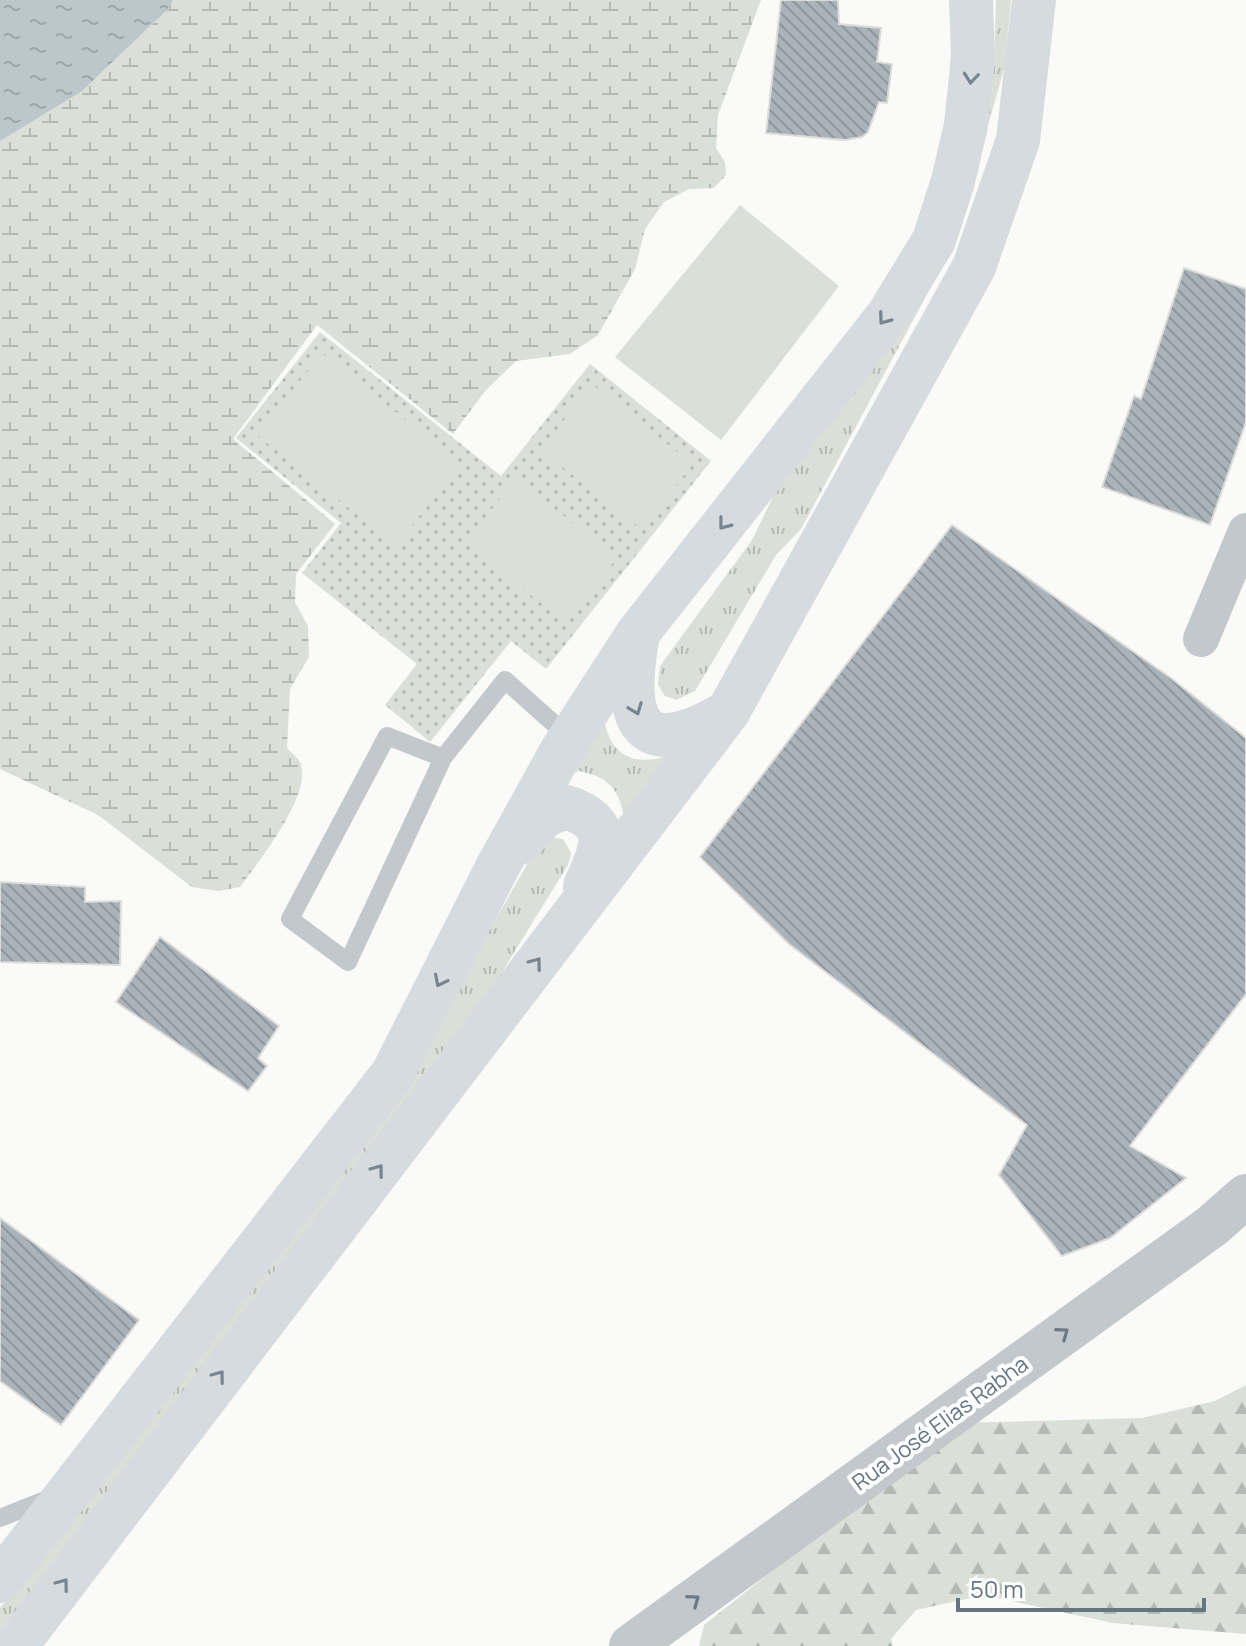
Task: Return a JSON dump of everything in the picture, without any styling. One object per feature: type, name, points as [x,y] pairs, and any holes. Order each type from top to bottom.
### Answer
[{"type":"main road","points":[[0,1581],[393,1073],[499,864],[570,738],[638,633],[889,314],[934,240],[953,181],[966,125],[973,57],[971,0]]},
{"type":"main road","points":[[16,1646],[728,712],[974,267],[1018,140],[1034,0]]},
{"type":"main road","points":[[638,633],[630,696],[635,716],[647,729],[667,737],[686,734],[728,712]]},
{"type":"main road","points":[[499,864],[544,816],[566,807],[584,812],[599,828],[602,849],[571,917]]},
{"type":"street","points":[[1201,639],[1246,531]]},
{"type":"street","name":"Rua José Elias Rabha","points":[[631,1646],[1212,1226],[1246,1196]]},
{"type":"lane","points":[[443,758],[387,736],[290,919],[348,962],[443,758],[505,680],[570,738]]},
{"type":"lane","points":[[0,1518],[71,1489]]},
{"type":"green space","points":[[173,0],[761,0],[718,115],[716,148],[725,162],[726,175],[714,188],[689,189],[664,202],[645,229],[635,269],[598,335],[570,354],[516,361],[486,390],[453,434],[317,325],[233,439],[335,524],[296,574],[295,602],[308,626],[309,657],[290,689],[287,748],[300,762],[302,775],[299,791],[271,845],[240,887],[219,891],[192,887],[98,815],[0,769],[0,141],[81,92],[167,10]]},
{"type":"green space","points":[[996,0],[1011,0],[1005,66],[986,132],[994,68]]},
{"type":"green space","points":[[740,205],[839,286],[721,440],[615,357]]},
{"type":"green space","points":[[955,242],[801,529],[776,555],[695,691],[676,700],[665,696],[658,685],[660,666],[752,540],[787,468]]},
{"type":"green space","points":[[320,332],[501,476],[590,364],[711,461],[546,669],[511,641],[430,742],[385,705],[417,664],[302,573],[341,523],[236,438]]},
{"type":"green space","points":[[322,353],[461,464],[396,546],[257,435]]},
{"type":"green space","points":[[592,384],[693,464],[642,530],[541,450]]},
{"type":"green space","points":[[516,478],[617,558],[566,623],[465,543]]},
{"type":"green space","points":[[605,724],[614,745],[629,757],[648,760],[671,755],[624,818],[619,799],[605,781],[579,771],[560,779]]},
{"type":"green space","points":[[550,837],[563,839],[571,853],[568,865],[468,1027],[0,1631],[0,1608],[402,1084],[538,845]]},
{"type":"green space","points":[[1246,1385],[1246,1634],[1113,1623],[984,1595],[916,1610],[891,1639],[893,1646],[699,1646],[704,1625],[959,1423],[1142,1418],[1215,1401]]},
{"type":"water","points":[[0,0],[173,0],[167,10],[81,92],[0,141]]},
{"type":"building","points":[[781,0],[838,0],[839,24],[881,28],[877,62],[892,64],[887,103],[879,102],[868,132],[862,137],[845,140],[766,133]]},
{"type":"building","points":[[1184,268],[1246,289],[1246,422],[1210,525],[1102,487],[1134,396],[1141,399]]},
{"type":"building","points":[[952,525],[1171,678],[1246,738],[1246,994],[1130,1146],[1186,1178],[1110,1238],[1062,1256],[999,1175],[1027,1125],[789,944],[700,857]]},
{"type":"building","points":[[0,882],[85,887],[85,902],[121,901],[120,965],[0,962]]},
{"type":"building","points":[[160,937],[279,1026],[258,1058],[267,1066],[248,1091],[116,1002]]},
{"type":"building","points":[[0,1218],[139,1320],[61,1425],[0,1381]]}]
